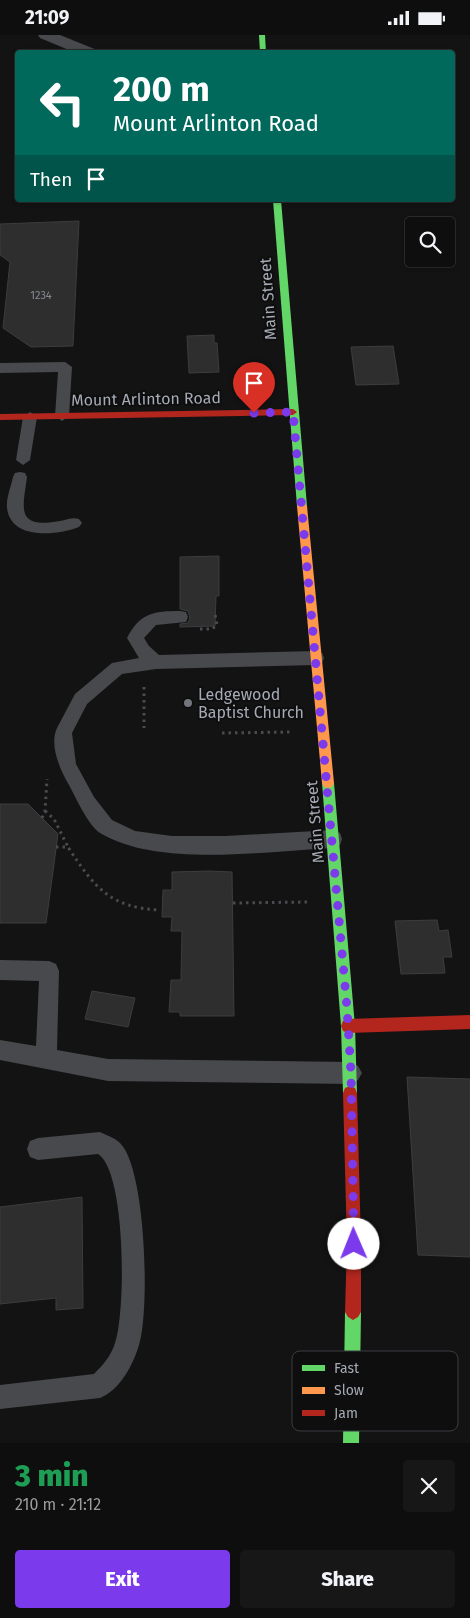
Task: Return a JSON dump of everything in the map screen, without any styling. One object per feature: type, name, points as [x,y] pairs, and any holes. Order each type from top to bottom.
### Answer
[{"type":"street","points":[[46,35],[84,50]]},
{"type":"street","points":[[262,35],[264,50]]},
{"type":"street","name":"Main Street","points":[[277,202],[293,412],[339,901],[348,1026],[351,1073],[354,1244],[353,1351]]},
{"type":"street","name":"Mount Arlinton Road","points":[[0,417],[293,412]]},
{"type":"street","points":[[348,1026],[470,1022]]},
{"type":"lane","points":[[0,368],[65,367],[62,416]]},
{"type":"lane","points":[[23,460],[30,417]]},
{"type":"lane","points":[[20,477],[15,509],[22,521],[32,526],[44,528],[65,527],[74,523]]},
{"type":"lane","points":[[161,662],[143,651],[135,638],[140,627],[146,622],[161,618],[180,617]]},
{"type":"lane","points":[[316,659],[161,662],[118,668],[81,699],[63,733],[67,765],[88,803],[105,826],[134,839],[172,845],[226,845],[333,839]]},
{"type":"lane","points":[[0,970],[49,971],[46,1058]]},
{"type":"lane","points":[[0,1050],[108,1070],[351,1073]]},
{"type":"lane","points":[[0,1397],[100,1385],[117,1367],[128,1343],[133,1281],[133,1233],[122,1171],[113,1151],[100,1143],[38,1149]]},
{"type":"path","points":[[136,687],[144,686],[144,728]]},
{"type":"path","points":[[222,733],[323,731]]},
{"type":"path","points":[[42,818],[46,811],[47,779],[67,765]]},
{"type":"path","points":[[46,811],[54,819],[68,847],[92,884],[105,895],[130,908],[160,910]]},
{"type":"path","points":[[56,847],[68,847]]},
{"type":"path","points":[[233,903],[339,901]]},
{"type":"building","points":[[79,221],[73,346],[31,347],[3,328],[10,262],[0,255],[0,224]]},
{"type":"building","points":[[214,335],[214,343],[217,343],[219,372],[189,373],[187,336]]},
{"type":"building","points":[[393,346],[399,384],[356,385],[351,347]]},
{"type":"building","points":[[219,556],[219,596],[216,596],[215,626],[180,627],[180,624],[188,623],[190,618],[188,611],[180,609],[180,557]]},
{"type":"building","points":[[0,804],[28,804],[58,834],[46,923],[0,923]]},
{"type":"building","points":[[172,872],[232,872],[234,1016],[180,1016],[180,1012],[169,1012],[171,980],[181,980],[182,931],[171,931],[172,917],[162,917],[163,890],[172,890]]},
{"type":"building","points":[[437,920],[439,931],[448,930],[452,957],[443,957],[445,973],[401,974],[395,921]]},
{"type":"building","points":[[92,991],[135,998],[128,1027],[85,1019]]},
{"type":"building","points":[[407,1077],[470,1079],[470,1257],[418,1255]]},
{"type":"building","points":[[82,1197],[83,1308],[56,1310],[56,1298],[0,1304],[0,1207]]},
{"type":"traffic: fast","points":[[262,35],[263,50]]},
{"type":"traffic: fast","points":[[277,202],[302,506]]},
{"type":"traffic: fast","points":[[328,783],[348,1026],[350,1093]]},
{"type":"traffic: fast","points":[[352,1351],[353,1312]]},
{"type":"traffic: fast","points":[[351,1431],[351,1443]]},
{"type":"traffic: slow","points":[[302,506],[328,783]]},
{"type":"traffic: jam","points":[[0,417],[293,412]]},
{"type":"traffic: jam","points":[[348,1026],[470,1022]]},
{"type":"traffic: jam","points":[[350,1093],[354,1244],[353,1312]]},
{"type":"place","name":"Ledgewood Baptist Church","points":[[188,703]]},
{"type":"route","points":[[254,413],[293,412],[347,1008],[351,1073],[354,1244]]}]
